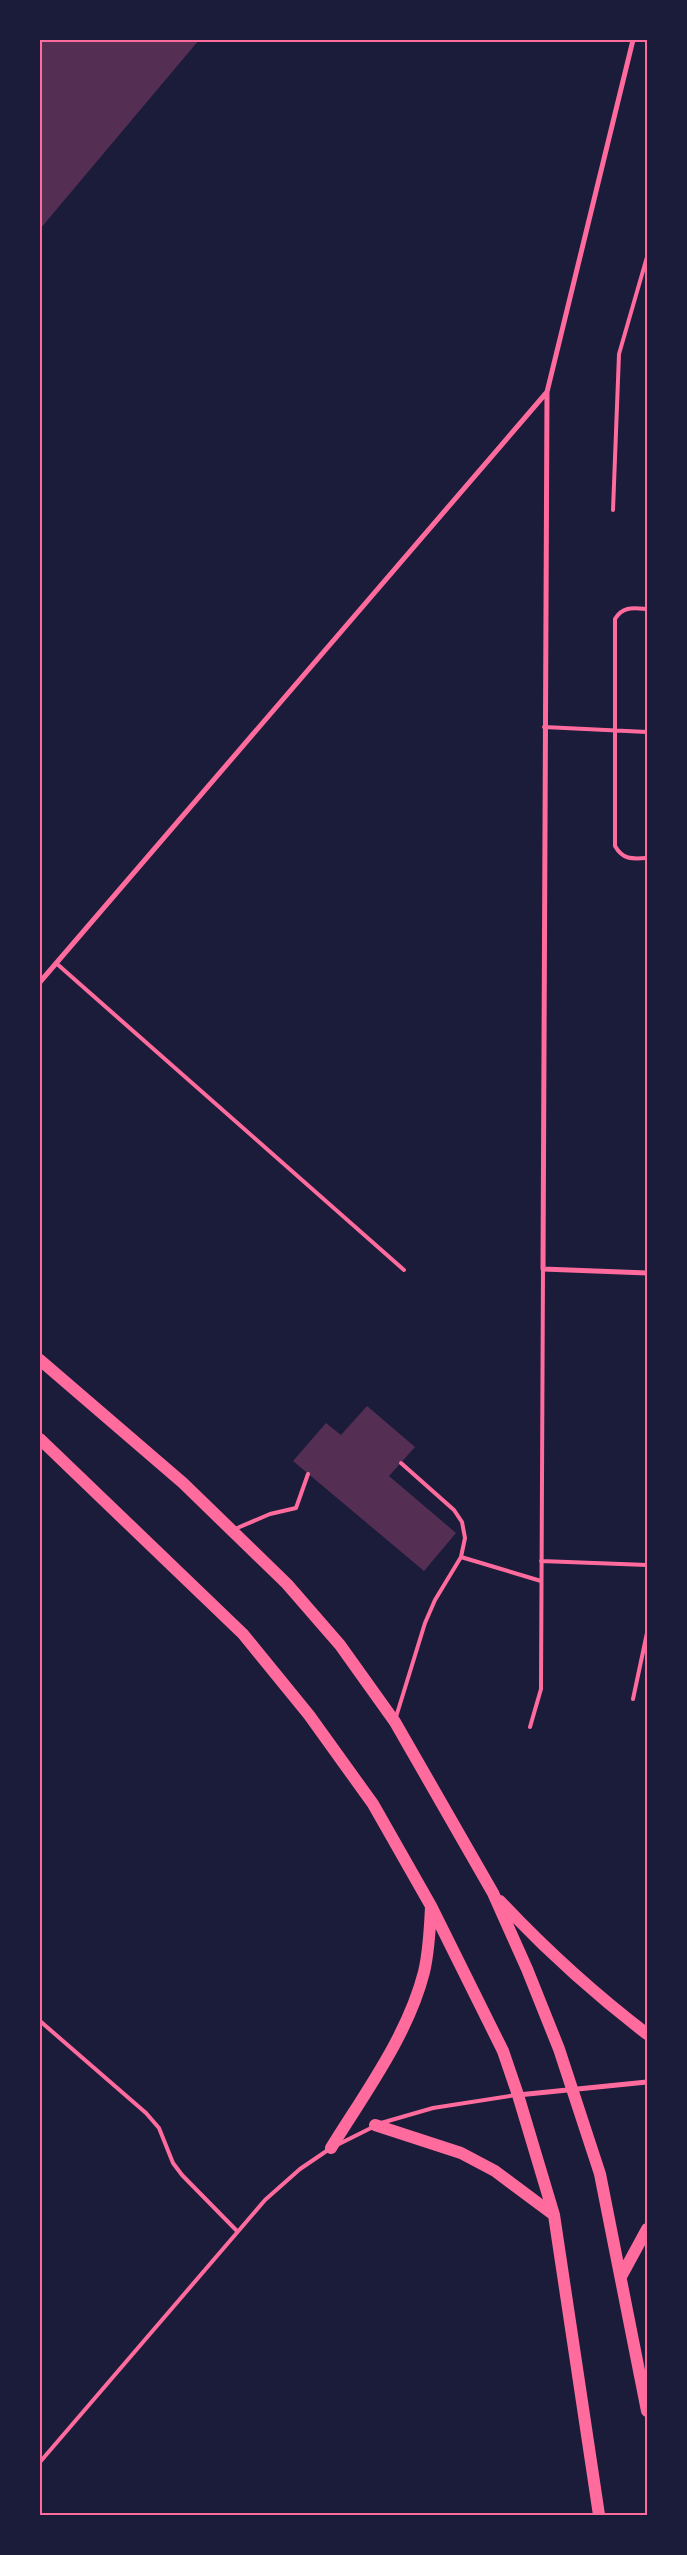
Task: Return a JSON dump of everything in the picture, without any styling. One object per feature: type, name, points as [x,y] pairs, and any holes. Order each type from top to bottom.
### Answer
[{"type":"main road","points":[[40,1360],[183,1483],[287,1584],[340,1645],[395,1722],[493,1893],[527,1968],[574,2089],[600,2174],[622,2275],[647,2411]]},
{"type":"main road","points":[[40,1440],[243,1634],[309,1715],[373,1804],[432,1906],[503,2052],[554,2215],[599,2515]]},
{"type":"main road","points":[[493,1893],[550,1954],[601,1999],[647,2034]]},
{"type":"main road","points":[[331,2148],[397,2038],[414,2004],[424,1972],[432,1906]]},
{"type":"main road","points":[[375,2125],[461,2153],[495,2171],[554,2215]]},
{"type":"main road","points":[[622,2275],[647,2229]]},
{"type":"street","points":[[632,40],[547,392],[543,1269],[647,1273]]},
{"type":"street","points":[[40,982],[547,392]]},
{"type":"street","points":[[518,2095],[647,2082]]},
{"type":"lane","points":[[613,510],[619,354],[647,257]]},
{"type":"lane","points":[[647,609],[629,607],[620,612],[615,619],[615,846],[620,854],[629,859],[647,858]]},
{"type":"lane","points":[[544,727],[647,732]]},
{"type":"lane","points":[[56,963],[404,1270]]},
{"type":"lane","points":[[530,1727],[541,1689],[543,1269]]},
{"type":"lane","points":[[395,1722],[425,1624],[435,1600],[461,1557],[465,1538],[462,1522],[454,1510],[401,1462]]},
{"type":"lane","points":[[233,1530],[270,1514],[296,1508],[308,1474]]},
{"type":"lane","points":[[461,1557],[542,1581]]},
{"type":"lane","points":[[541,1561],[647,1565]]},
{"type":"lane","points":[[633,1699],[647,1633]]},
{"type":"lane","points":[[40,2021],[146,2113],[160,2128],[173,2163],[182,2175],[237,2231]]},
{"type":"lane","points":[[40,2462],[237,2231],[265,2200],[300,2169],[331,2148],[375,2125],[433,2108],[518,2095]]},
{"type":"building","points":[[40,40],[199,40],[40,229]]},
{"type":"building","points":[[367,1406],[415,1447],[389,1476],[456,1533],[424,1571],[293,1461],[326,1423],[341,1435]]}]
